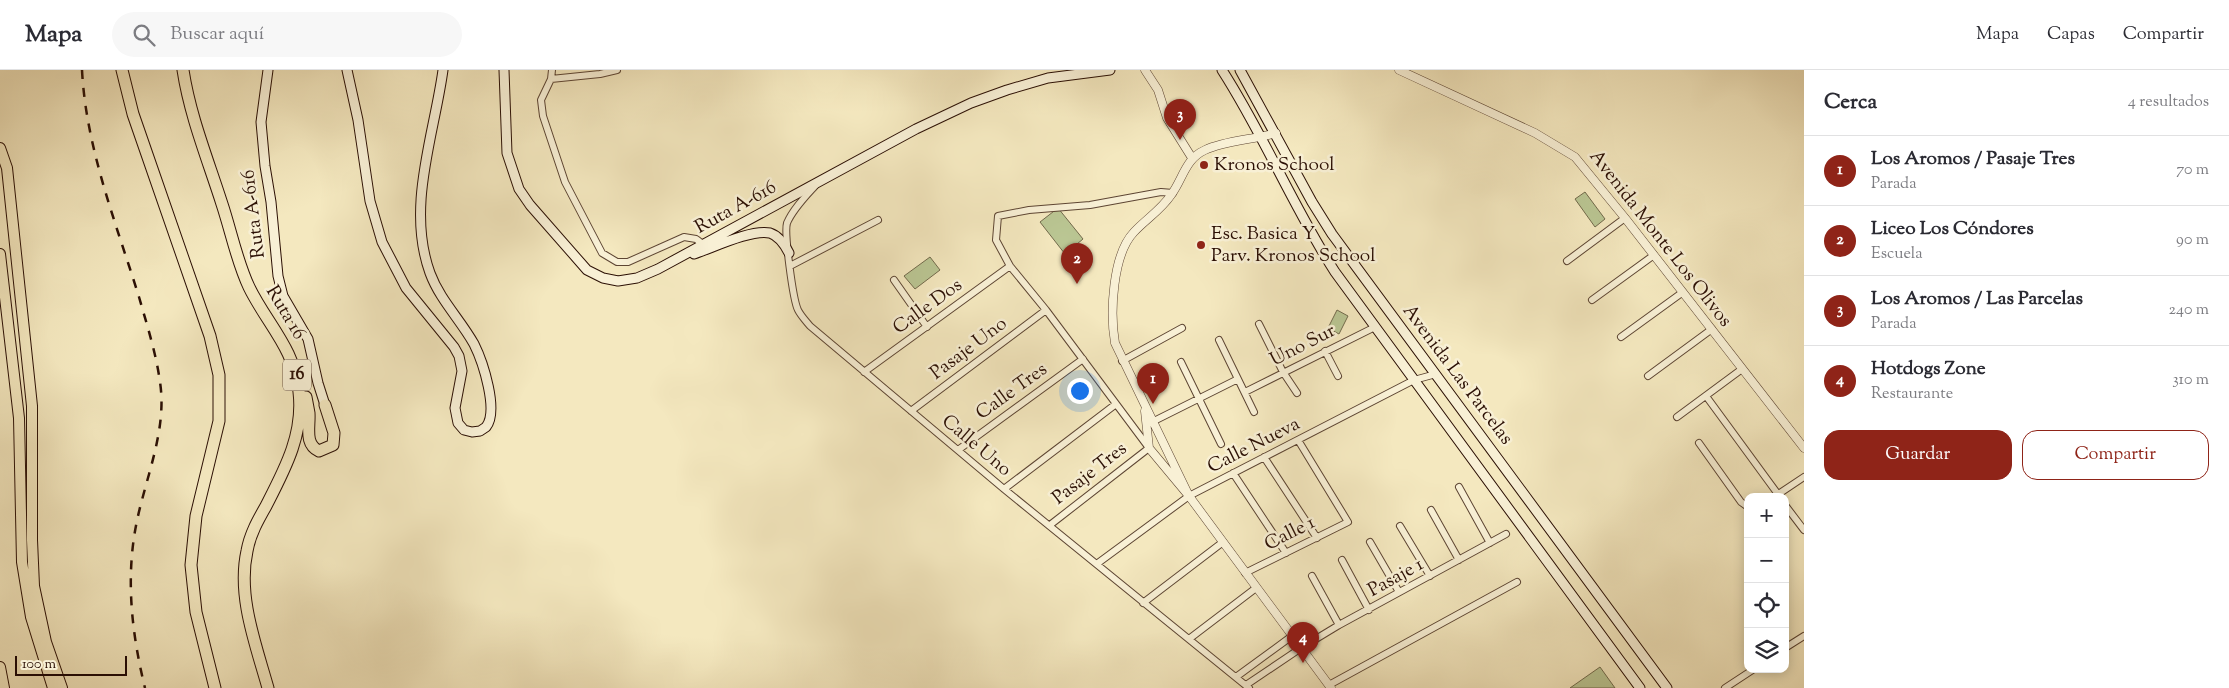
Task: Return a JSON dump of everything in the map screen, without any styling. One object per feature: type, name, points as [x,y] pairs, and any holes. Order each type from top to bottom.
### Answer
[{"type":"highway","points":[[122,70],[133,114],[210,336],[219,375],[219,422],[196,516],[191,566],[196,612],[215,688]]},
{"type":"highway","name":"Ruta 16","points":[[183,70],[192,112],[246,280],[264,314],[283,341],[296,370],[301,406],[300,424],[294,446],[252,533],[245,562],[245,586],[249,614],[268,688]]},
{"type":"highway","points":[[296,370],[306,394],[309,414],[308,437],[313,448],[319,451],[333,445],[334,439],[325,405]]},
{"type":"main road","name":"Ruta A-616","points":[[268,70],[261,122],[278,276],[283,296],[308,340],[325,405]]},
{"type":"main road","points":[[347,70],[358,120],[370,201],[382,242],[406,288],[457,352],[462,371],[455,415],[458,423],[464,430],[476,432],[486,427],[492,413],[482,365],[473,343],[444,302],[436,285],[427,263],[422,236],[422,192],[444,70]]},
{"type":"main road","name":"Ruta A-616","points":[[504,70],[507,153],[519,189],[530,205],[587,270],[603,278],[618,281],[637,278],[706,247],[819,181],[916,129],[971,104],[1007,90],[1048,78],[1110,70]]},
{"type":"main road","name":"Avenida Las Parcelas","points":[[1222,70],[1261,137],[1319,248],[1640,688]]},
{"type":"main road","name":"Avenida Las Parcelas","points":[[1240,70],[1328,228],[1667,688]]},
{"type":"main road","points":[[1248,70],[1248,82]]},
{"type":"main road","points":[[0,148],[32,406],[34,586],[44,635],[62,688]]},
{"type":"main road","points":[[706,247],[765,233],[772,234],[779,239],[789,253]]},
{"type":"main road","points":[[0,254],[19,411],[20,527],[23,571],[35,632],[53,688]]},
{"type":"main road","points":[[0,667],[4,688]]},
{"type":"street","points":[[552,70],[551,79],[541,100],[543,116],[565,182],[602,254],[617,262],[628,262],[684,237],[696,239],[706,247]]},
{"type":"street","points":[[551,79],[600,74],[617,70]]},
{"type":"street","points":[[1145,70],[1158,90],[1167,118],[1192,158]]},
{"type":"street","name":"Avenida Monte Los Olivos","points":[[1399,70],[1535,133],[1571,153],[1625,218],[1804,448]]},
{"type":"street","points":[[1189,496],[1150,423],[1144,404],[1115,343],[1112,327],[1117,269],[1121,254],[1133,233],[1158,211],[1173,193],[1192,158],[1212,148],[1276,133]]},
{"type":"street","name":"Calle Uno","points":[[819,181],[792,213],[786,225],[794,296],[798,310],[810,326],[1004,489],[1248,686]]},
{"type":"street","points":[[1173,193],[1161,192],[1090,205],[1029,210],[998,216],[996,240],[1010,266],[1046,310],[1149,448],[1189,496],[1330,687],[1517,582]]},
{"type":"street","points":[[1567,261],[1625,218]]},
{"type":"street","points":[[790,266],[878,220]]},
{"type":"street","points":[[1592,300],[1654,255]]},
{"type":"street","name":"Calle Dos","points":[[864,372],[1010,266]]},
{"type":"street","points":[[894,280],[927,327]]},
{"type":"street","points":[[1621,337],[1683,292]]},
{"type":"street","name":"Pasaje Uno","points":[[911,411],[1046,310]]},
{"type":"street","points":[[1259,324],[1283,372],[1297,393]]},
{"type":"street","name":"Uno Sur","points":[[1245,392],[1375,327]]},
{"type":"street","points":[[1122,361],[1182,328]]},
{"type":"street","points":[[1648,376],[1712,329]]},
{"type":"street","points":[[1219,340],[1254,412]]},
{"type":"street","points":[[1325,351],[1338,376]]},
{"type":"street","name":"Calle Tres","points":[[958,450],[1083,359]]},
{"type":"street","points":[[1181,362],[1221,444]]},
{"type":"street","points":[[1677,417],[1742,369]]},
{"type":"street","name":"Calle Nueva","points":[[1098,563],[1189,496],[1414,380],[1436,374]]},
{"type":"street","points":[[1150,423],[1238,379]]},
{"type":"street","points":[[1706,396],[1775,493]]},
{"type":"street","points":[[1004,489],[1116,404]]},
{"type":"street","points":[[1149,448],[1150,423]]},
{"type":"street","name":"Calle 1","points":[[1245,573],[1348,522],[1298,440]]},
{"type":"street","points":[[1699,442],[1744,504]]},
{"type":"street","name":"Pasaje Tres","points":[[1050,525],[1149,448]]},
{"type":"street","points":[[1264,457],[1317,538]]},
{"type":"street","points":[[1233,474],[1286,553]]},
{"type":"street","points":[[1781,493],[1804,477]]},
{"type":"street","points":[[1459,487],[1490,543]]},
{"type":"street","points":[[1789,509],[1804,530]]},
{"type":"street","points":[[1431,510],[1459,560]]},
{"type":"street","points":[[1400,526],[1430,576]]},
{"type":"street","name":"Pasaje 1","points":[[1248,686],[1301,648],[1339,625],[1506,534]]},
{"type":"street","points":[[1143,603],[1223,542]]},
{"type":"street","points":[[1370,542],[1399,592]]},
{"type":"street","points":[[1342,560],[1369,610]]},
{"type":"street","points":[[1312,576],[1339,625]]},
{"type":"street","points":[[1189,639],[1256,588]]},
{"type":"street","points":[[1236,677],[1292,636]]},
{"type":"street","points":[[1789,645],[1804,636]]},
{"type":"street","points":[[1725,688],[1748,673]]},
{"type":"green space","points":[[1585,192],[1605,219],[1595,227],[1575,199]]},
{"type":"green space","points":[[1058,208],[1083,239],[1065,254],[1040,222]]},
{"type":"green space","points":[[930,257],[940,270],[915,289],[904,276]]},
{"type":"green space","points":[[1337,310],[1348,316],[1339,334],[1328,328]]},
{"type":"green space","points":[[1600,667],[1615,688],[1570,688]]},
{"type":"railway","points":[[82,70],[89,128],[96,157],[103,185],[139,297],[160,382],[161,416],[159,433],[138,516],[132,559],[131,602],[133,624],[145,688]]},
{"type":"place","name":"Los Aromos / Las Parcelas","points":[[1180,140]]},
{"type":"place","name":"Kronos School","points":[[1204,165]]},
{"type":"place","name":"Esc. Basica Y Parv. Kronos School","points":[[1201,245]]},
{"type":"place","name":"Liceo Los Cóndores","points":[[1077,284]]},
{"type":"place","name":"Los Aromos / Pasaje Tres","points":[[1153,404]]},
{"type":"place","name":"Hotdogs Zone","points":[[1303,663]]}]
